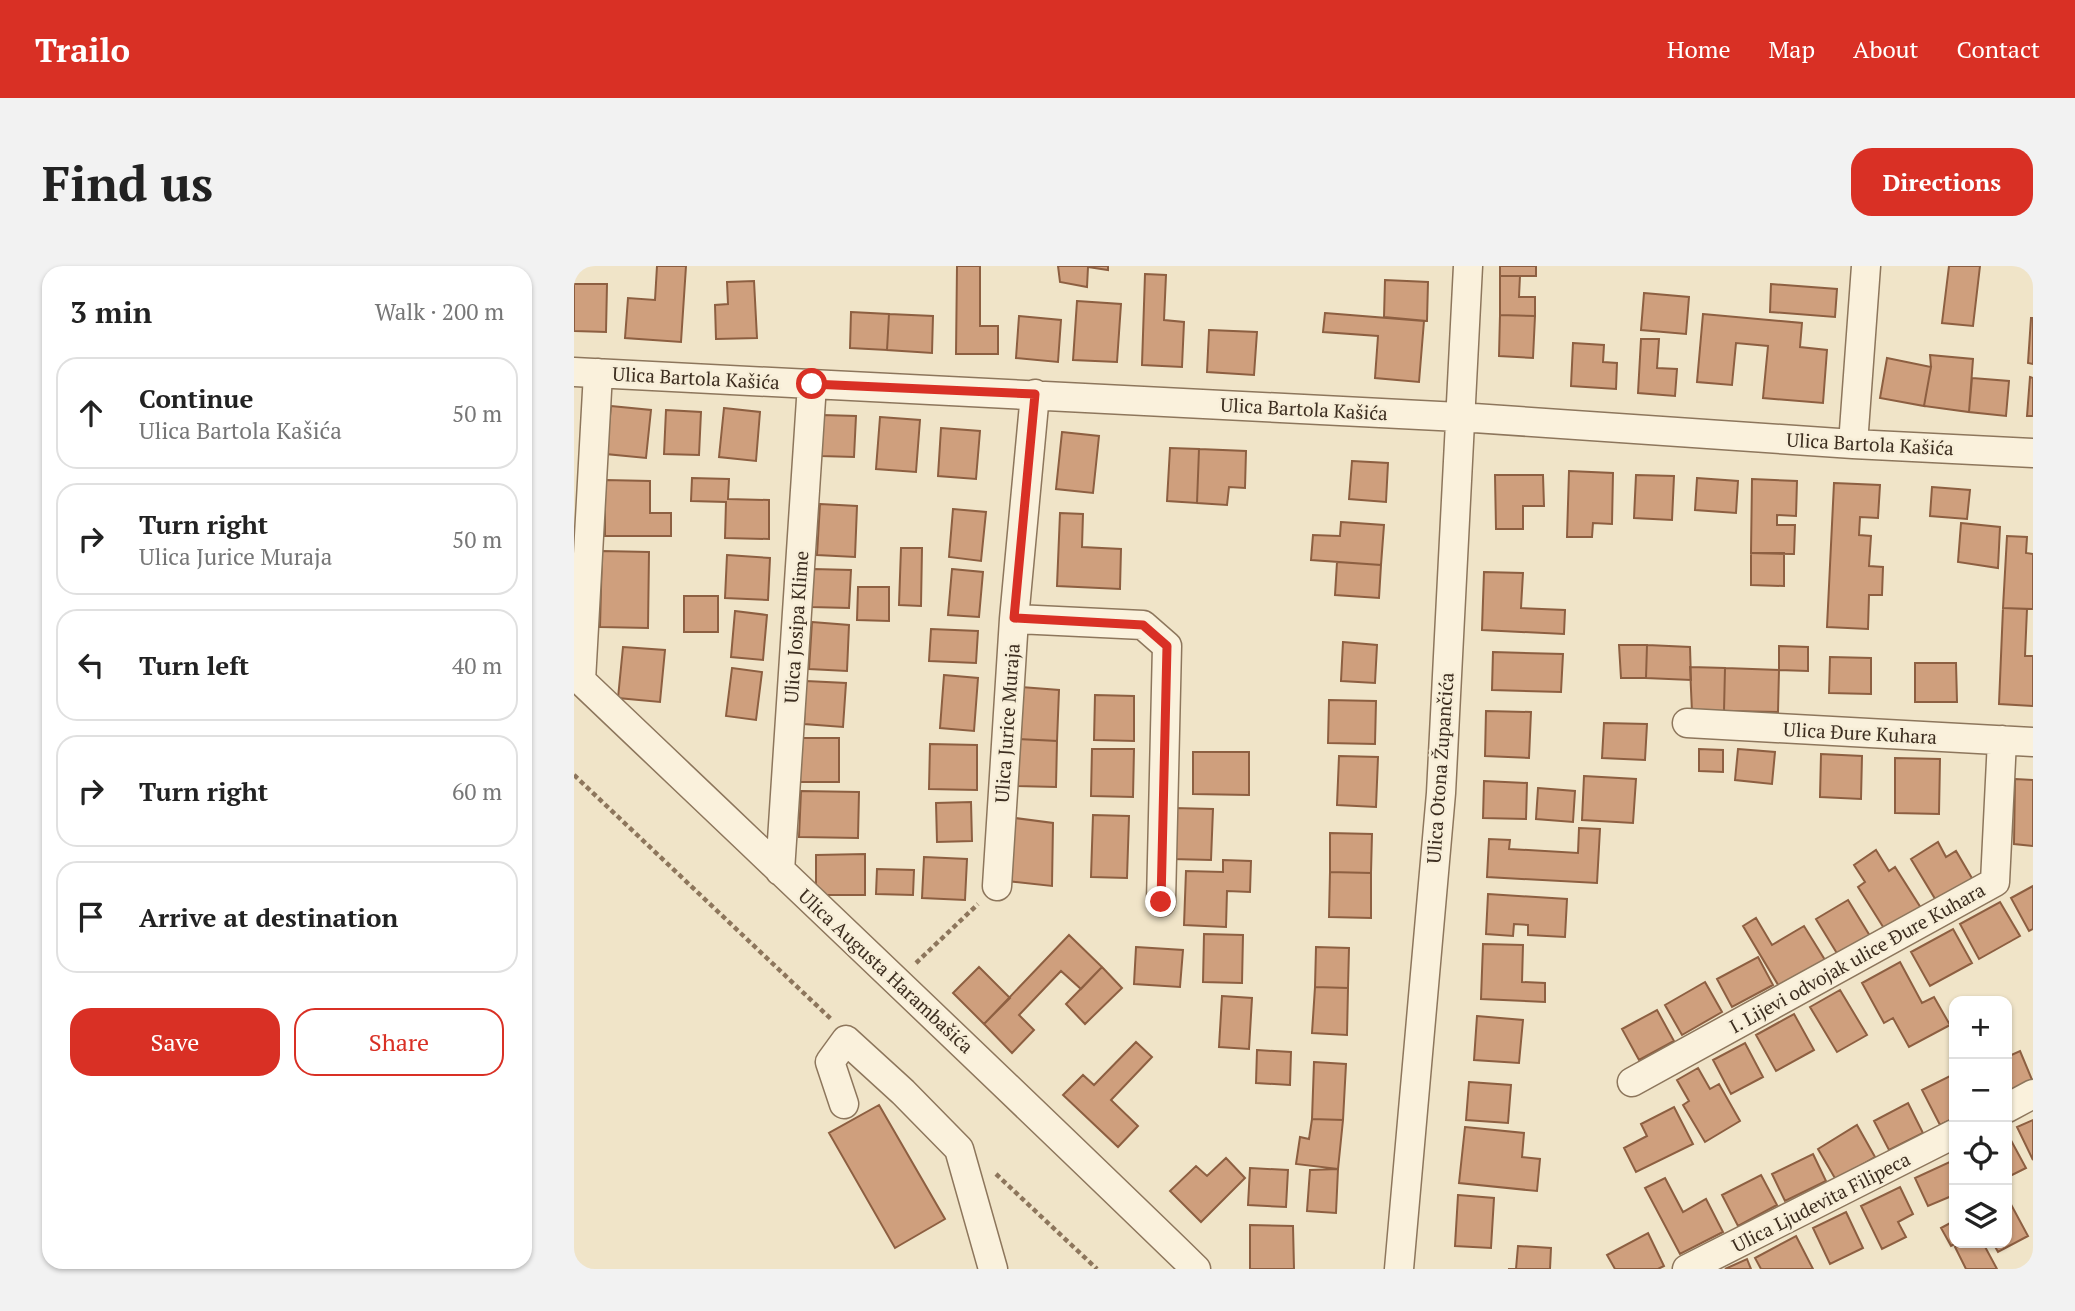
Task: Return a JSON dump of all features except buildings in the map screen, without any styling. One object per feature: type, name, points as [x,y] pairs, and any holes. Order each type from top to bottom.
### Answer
[{"type":"street","name":"Ulica Otona Župančića","points":[[1399,1269],[1441,793],[1468,266]]},
{"type":"street","points":[[1853,444],[1866,266]]},
{"type":"street","name":"Ulica Bartola Kašića","points":[[586,372],[1459,417],[1853,444],[2033,453]]},
{"type":"street","points":[[578,677],[586,372]]},
{"type":"street","name":"Ulica Josipa Klime","points":[[780,872],[812,384]]},
{"type":"street","name":"Ulica Jurice Muraja","points":[[997,886],[1014,618],[1035,394]]},
{"type":"street","points":[[1014,618],[1143,625],[1167,646],[1161,902]]},
{"type":"street","name":"Ulica Augusta Harambašića","points":[[578,677],[780,872],[898,980],[1196,1269]]},
{"type":"street","name":"Ulica Đure Kuhara","points":[[1687,723],[2033,742]]},
{"type":"street","name":"I. Lijevi odvojak ulice Đure Kuhara","points":[[1632,1082],[1995,882],[2002,740]]},
{"type":"street","points":[[844,1104],[830,1062],[846,1041],[904,1092],[959,1149],[993,1269]]},
{"type":"street","points":[[2012,1105],[2033,1094]]},
{"type":"street","name":"Ulica Ljudevita Filipeca","points":[[1687,1269],[1949,1137]]},
{"type":"path","points":[[898,980],[997,886]]},
{"type":"route","points":[[812,384],[1035,394],[1014,618],[1143,625],[1167,646],[1161,902]]}]
